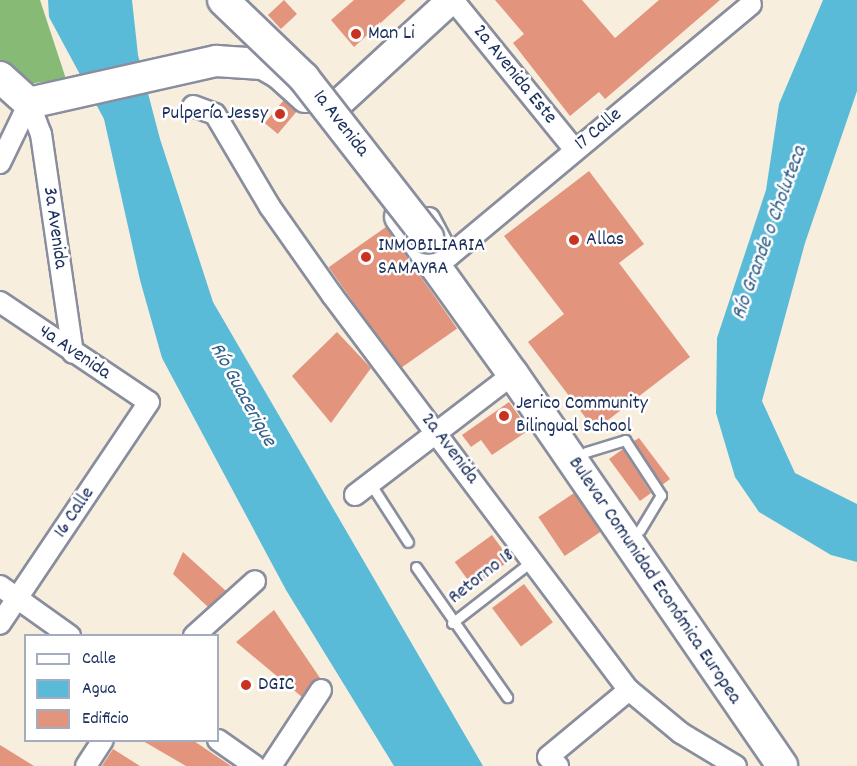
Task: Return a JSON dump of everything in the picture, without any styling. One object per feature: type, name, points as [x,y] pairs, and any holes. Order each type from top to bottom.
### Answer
[{"type":"main road","name":"1a Avenida","points":[[223,0],[304,78],[439,246]]},
{"type":"main road","points":[[41,101],[216,61],[258,61],[282,66],[320,100],[338,103],[451,0]]},
{"type":"main road","name":"Bulevar Comunidad Económica Europea","points":[[258,61],[279,73],[334,130],[513,374],[782,766]]},
{"type":"main road","name":"3a Avenida","points":[[0,76],[41,101]]},
{"type":"main road","name":"Bulevar Comunidad Económica Europea","points":[[439,246],[805,766]]},
{"type":"street","name":"1a Avenida","points":[[242,0],[338,103]]},
{"type":"street","name":"2a Avenida Este","points":[[451,0],[575,150]]},
{"type":"street","name":"17 Calle","points":[[439,246],[575,150],[751,4]]},
{"type":"street","points":[[0,163],[41,101]]},
{"type":"street","name":"3a Avenida","points":[[41,101],[41,134],[73,353]]},
{"type":"street","name":"Bulevar Comunidad Económica Europea","points":[[338,103],[436,228],[439,246]]},
{"type":"street","name":"2a Avenida","points":[[193,106],[215,114],[270,207],[534,559],[629,690],[681,733],[736,766]]},
{"type":"street","name":"4a Avenida","points":[[0,302],[149,402]]},
{"type":"street","points":[[362,489],[513,374]]},
{"type":"street","name":"16 Calle","points":[[0,624],[149,402]]},
{"type":"street","points":[[196,634],[255,581]]},
{"type":"street","points":[[0,586],[67,634]]},
{"type":"street","points":[[271,766],[321,690]]},
{"type":"street","points":[[553,761],[629,690]]},
{"type":"street","points":[[219,741],[255,766]]},
{"type":"street","points":[[86,766],[102,742]]},
{"type":"lane","points":[[586,452],[625,440],[661,495],[640,530]]},
{"type":"lane","points":[[362,489],[408,542]]},
{"type":"lane","name":"Retorno 18","points":[[452,623],[534,559]]},
{"type":"lane","points":[[416,567],[452,623],[507,697]]},
{"type":"green space","points":[[0,0],[40,0],[66,79],[26,84],[0,62]]},
{"type":"water","name":"Río Guacerique","points":[[48,0],[132,0],[138,55],[160,139],[213,302],[483,766],[394,766],[286,590],[162,358],[140,280],[104,119],[49,17]]},
{"type":"water","name":"Río Grande o Choluteca","points":[[823,0],[857,0],[857,91],[805,243],[762,401],[795,473],[857,504],[857,562],[831,555],[759,512],[735,477],[716,413],[717,338],[766,190],[779,104]]},
{"type":"building","points":[[284,0],[297,14],[281,29],[268,15]]},
{"type":"building","name":"Man Li","points":[[354,0],[406,0],[354,47],[331,20]]},
{"type":"building","points":[[495,0],[582,0],[615,38],[659,0],[720,0],[605,99],[599,92],[570,116],[513,43],[524,34]]},
{"type":"building","name":"Pulpería Jessy","points":[[284,100],[297,111],[278,134],[265,123]]},
{"type":"building","points":[[589,171],[644,244],[619,263],[690,357],[595,430],[528,342],[564,314],[504,236]]},
{"type":"building","points":[[386,227],[457,329],[400,369],[329,267]]},
{"type":"building","points":[[337,332],[371,368],[331,423],[292,376]]},
{"type":"building","name":"Jerico Community Bilingual School","points":[[509,402],[529,430],[492,455],[481,440],[471,447],[462,435]]},
{"type":"building","points":[[639,438],[670,479],[662,485],[634,441]]},
{"type":"building","points":[[623,449],[651,493],[640,501],[609,459]]},
{"type":"building","points":[[574,493],[600,532],[565,556],[538,517]]},
{"type":"building","points":[[492,535],[510,560],[473,587],[455,562]]},
{"type":"building","points":[[183,552],[226,591],[208,607],[173,574]]},
{"type":"building","points":[[524,584],[553,622],[521,646],[492,608]]},
{"type":"building","points":[[274,610],[320,678],[311,683],[302,697],[236,642]]},
{"type":"building","points":[[145,742],[195,742],[231,766],[186,766]]},
{"type":"building","points":[[0,745],[34,766],[0,766]]},
{"type":"building","points":[[113,749],[140,766],[102,766]]},
{"type":"place","name":"Man Li","points":[[356,34]]},
{"type":"place","name":"Pulpería Jessy","points":[[280,114]]},
{"type":"place","name":"Allas","points":[[574,240]]},
{"type":"place","name":"INMOBILIARIA SAMAYRA","points":[[366,257]]},
{"type":"place","name":"Jerico Community Bilingual School","points":[[504,416]]},
{"type":"place","name":"DGIC","points":[[246,685]]}]
